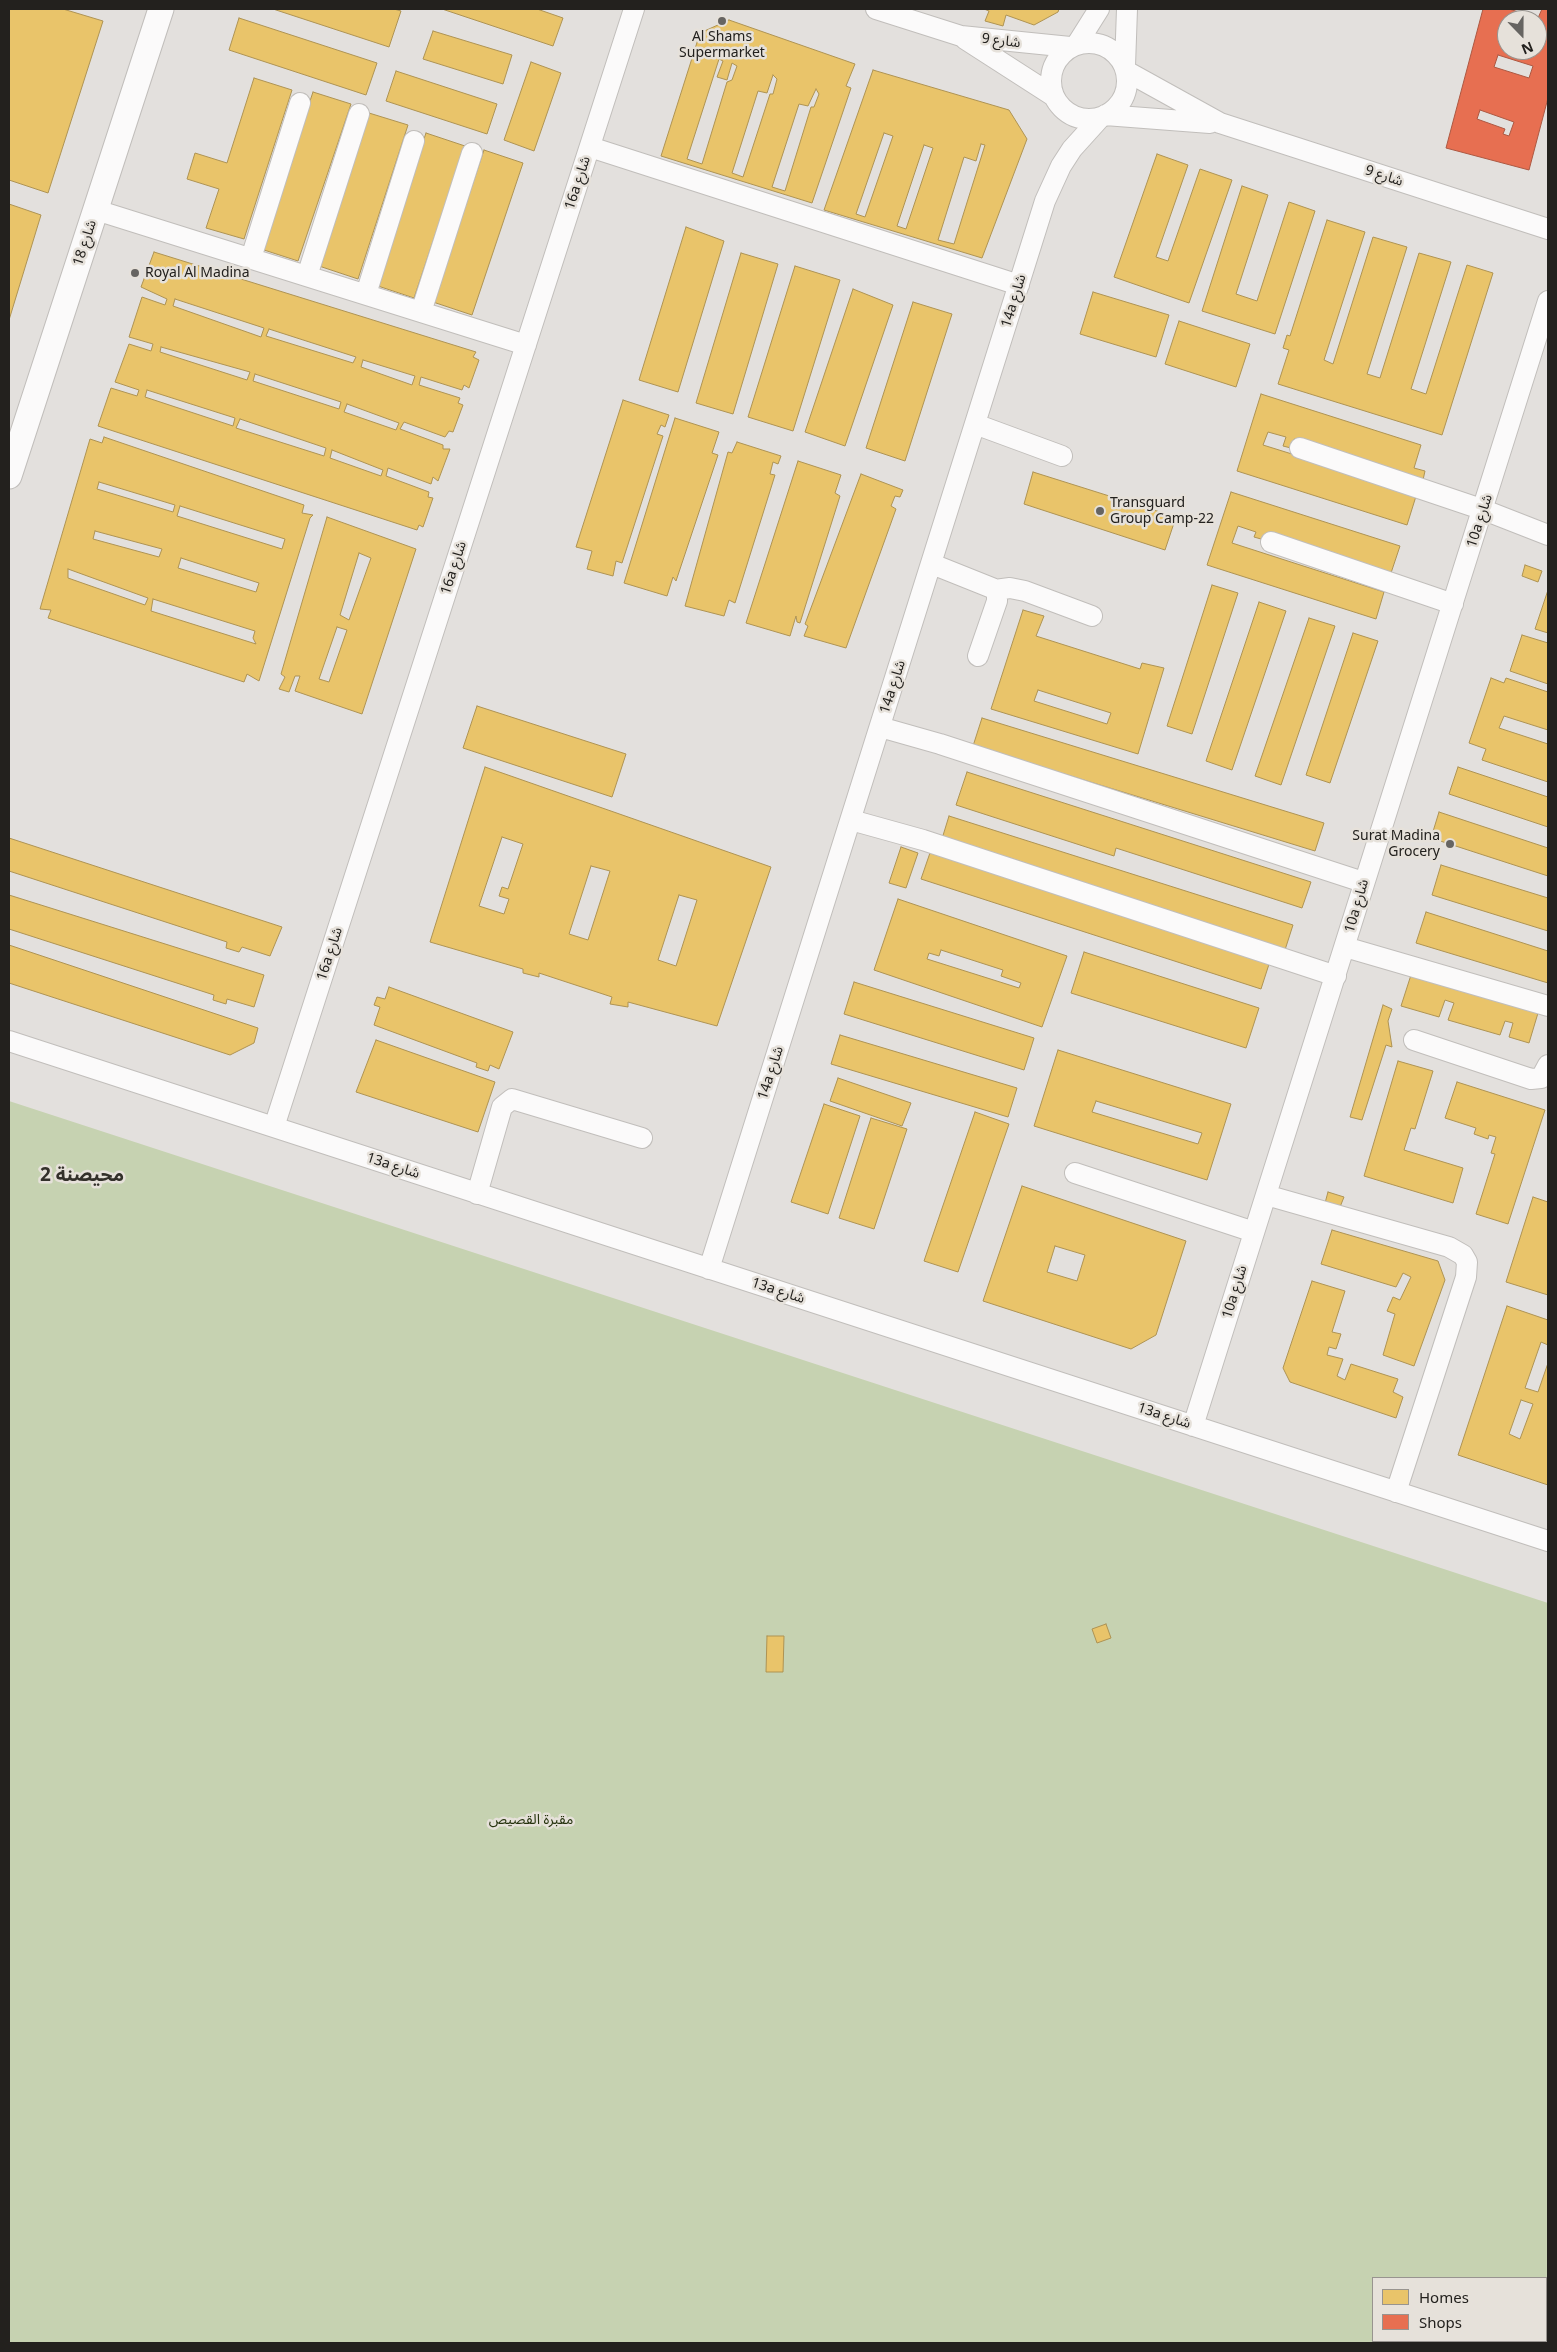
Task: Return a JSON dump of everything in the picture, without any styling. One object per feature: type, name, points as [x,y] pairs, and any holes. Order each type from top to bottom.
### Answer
[{"type":"street","name":"شارع 18","points":[[11,462],[161,9]]},
{"type":"street","name":"16a شارع","points":[[274,1127],[634,9]]},
{"type":"street","name":"شارع 9","points":[[876,9],[961,36],[1074,46]]},
{"type":"street","points":[[1074,46],[1098,9]]},
{"type":"street","points":[[1125,68],[1117,54],[1105,46],[1092,42],[1074,46],[1063,52],[1054,64],[1050,79],[1052,94],[1060,107],[1072,116],[1086,120],[1103,117],[1113,111],[1122,101],[1127,88],[1125,68],[1127,9]]},
{"type":"street","name":"شارع 9","points":[[961,36],[1052,94]]},
{"type":"street","name":"شارع 9","points":[[1125,68],[1220,123],[1548,230]]},
{"type":"street","points":[[251,258],[300,103]]},
{"type":"street","points":[[307,276],[359,114]]},
{"type":"street","name":"شارع 9","points":[[1103,117],[1220,123]]},
{"type":"street","name":"14a شارع","points":[[709,1269],[1052,183],[1072,149],[1103,117]]},
{"type":"street","points":[[366,294],[414,141]]},
{"type":"street","points":[[590,147],[1019,285]]},
{"type":"street","points":[[421,312],[472,153]]},
{"type":"street","points":[[96,210],[526,345]]},
{"type":"street","name":"10a شارع","points":[[1193,1426],[1336,976],[1363,882],[1484,510],[1548,301]]},
{"type":"street","points":[[975,424],[1062,456]]},
{"type":"street","points":[[1300,448],[1484,510],[1548,535]]},
{"type":"street","points":[[1271,542],[1453,604]]},
{"type":"street","points":[[932,564],[995,590],[1010,588],[1025,591],[1092,616]]},
{"type":"street","points":[[978,656],[997,601],[998,597],[995,590]]},
{"type":"street","points":[[880,727],[940,744],[1363,882]]},
{"type":"street","points":[[851,820],[922,840],[1336,976]]},
{"type":"street","points":[[1345,947],[1548,1006]]},
{"type":"street","points":[[1414,1040],[1531,1079],[1541,1078],[1548,1066]]},
{"type":"street","name":"13a شارع","points":[[9,1042],[1548,1541]]},
{"type":"street","points":[[477,1194],[502,1107],[512,1099],[642,1138]]},
{"type":"street","points":[[1075,1173],[1254,1232]]},
{"type":"street","points":[[1266,1195],[1449,1247],[1463,1255],[1467,1262],[1466,1277],[1396,1492]]},
{"type":"green space","name":"مقبرة القصيص","points":[[9,1101],[1548,1603],[1548,2343],[9,2343]]},
{"type":"building: Homes","points":[[9,9],[63,9],[103,21],[48,193],[9,180]]},
{"type":"building: Homes","points":[[273,9],[394,9],[401,11],[389,47]]},
{"type":"building: Homes","points":[[442,9],[537,9],[563,18],[553,46]]},
{"type":"building: Homes","points":[[984,9],[1059,9],[1058,12],[1034,25],[1006,15],[1003,26],[985,21],[989,11]]},
{"type":"building: Homes","points":[[239,18],[377,63],[366,95],[229,50]]},
{"type":"building: Homes","points":[[729,20],[855,64],[846,86],[851,88],[812,203],[661,156],[700,33]],"holes":[[[719,59],[723,61],[717,77],[727,80],[732,63],[737,66],[732,80],[727,82],[702,164],[687,159]],[[773,75],[777,79],[773,94],[770,94],[743,177],[732,173],[758,91],[767,93]],[[816,89],[819,94],[814,107],[811,107],[785,191],[772,187],[799,104],[808,106]]]},
{"type":"building: Homes","points":[[433,31],[512,55],[503,84],[423,59]]},
{"type":"building: Homes","points":[[531,62],[561,73],[534,151],[504,140]]},
{"type":"building: Homes","points":[[873,70],[1009,110],[1027,139],[982,258],[824,210]],"holes":[[[884,133],[893,136],[865,217],[856,214]],[[981,144],[985,145],[954,244],[938,240],[964,157],[976,161]],[[924,145],[933,148],[906,229],[897,226]]]},
{"type":"building: Homes","points":[[396,71],[497,104],[487,134],[386,101]]},
{"type":"building: Homes","points":[[254,78],[292,90],[244,239],[206,228],[219,189],[187,179],[195,153],[227,163]]},
{"type":"building: Homes","points":[[313,92],[351,104],[298,261],[261,249]]},
{"type":"building: Homes","points":[[369,113],[408,125],[358,279],[319,266]]},
{"type":"building: Homes","points":[[426,133],[465,146],[414,298],[375,285]]},
{"type":"building: Homes","points":[[484,150],[523,163],[472,315],[433,302]]},
{"type":"building: Homes","points":[[1157,154],[1188,165],[1156,257],[1168,261],[1200,169],[1232,180],[1189,303],[1114,277]]},
{"type":"building: Homes","points":[[1242,186],[1268,195],[1236,294],[1257,301],[1289,202],[1315,211],[1275,334],[1202,311]]},
{"type":"building: Homes","points":[[9,204],[41,215],[9,320]]},
{"type":"building: Homes","points":[[1327,220],[1365,232],[1324,360],[1333,364],[1373,237],[1407,247],[1367,374],[1380,378],[1419,253],[1451,262],[1411,389],[1426,394],[1467,265],[1493,273],[1442,435],[1278,384],[1289,350],[1283,348],[1287,335],[1290,336]]},
{"type":"building: Homes","points":[[686,227],[724,241],[678,392],[639,380]]},
{"type":"building: Homes","points":[[154,252],[476,352],[473,357],[479,360],[469,388],[464,385],[462,390],[421,377],[419,385],[460,398],[458,403],[463,405],[453,432],[449,431],[445,437],[404,422],[400,429],[443,445],[443,449],[450,449],[438,481],[433,477],[431,484],[388,468],[386,476],[429,492],[428,497],[433,498],[423,527],[419,525],[417,530],[98,426],[111,388],[137,396],[139,390],[115,382],[129,344],[151,351],[153,344],[129,337],[142,297],[165,305],[167,299],[141,287]],"holes":[[[175,299],[264,328],[261,337],[173,306]],[[269,329],[356,357],[353,363],[266,336]],[[161,347],[250,372],[247,380],[160,352]],[[363,360],[415,376],[412,385],[361,367]],[[255,374],[341,402],[339,409],[253,381]],[[147,390],[235,418],[233,426],[145,397]],[[347,404],[399,423],[396,430],[344,412]],[[240,419],[326,448],[324,456],[236,428]],[[332,450],[383,470],[381,476],[330,458]]]},
{"type":"building: Homes","points":[[741,253],[778,264],[733,414],[696,403]]},
{"type":"building: Homes","points":[[795,266],[840,280],[793,431],[748,417]]},
{"type":"building: Homes","points":[[853,289],[893,305],[845,446],[805,432]]},
{"type":"building: Homes","points":[[1093,292],[1169,315],[1156,357],[1080,334]]},
{"type":"building: Homes","points":[[913,302],[952,314],[905,461],[866,448]]},
{"type":"building: Homes","points":[[1179,321],[1250,344],[1236,387],[1165,364]]},
{"type":"building: Homes","points":[[1261,394],[1421,445],[1414,468],[1425,471],[1423,480],[1294,439],[1291,448],[1283,446],[1286,437],[1268,432],[1263,445],[1417,493],[1407,525],[1237,471]]},
{"type":"building: Homes","points":[[623,400],[669,415],[665,427],[661,425],[657,434],[663,436],[622,563],[616,561],[613,576],[587,569],[592,551],[576,547]]},
{"type":"building: Homes","points":[[675,418],[719,432],[712,453],[718,455],[676,581],[673,577],[667,596],[624,583]]},
{"type":"building: Homes","points":[[104,437],[304,505],[302,513],[313,515],[310,518],[259,681],[247,674],[244,682],[48,618],[51,610],[40,609],[90,439],[102,443]],"holes":[[[99,482],[175,505],[173,512],[97,489]],[[180,506],[285,539],[282,549],[177,516]],[[95,531],[162,549],[159,557],[93,539]],[[181,558],[259,583],[256,592],[178,568]],[[68,569],[148,598],[145,605],[68,578]],[[153,599],[255,631],[253,638],[256,644],[151,611]]]},
{"type":"building: Homes","points":[[737,442],[781,456],[778,464],[773,462],[770,474],[775,475],[735,603],[729,600],[724,616],[685,606],[728,452],[732,453]]},
{"type":"building: Homes","points":[[798,461],[841,475],[835,493],[840,496],[800,623],[797,622],[796,616],[790,636],[746,623]]},
{"type":"building: Homes","name":"Transguard Group Camp-22","points":[[1033,472],[1176,517],[1165,550],[1024,504]]},
{"type":"building: Homes","points":[[861,474],[903,490],[900,497],[895,496],[891,506],[896,509],[846,648],[804,636],[808,626],[805,624]]},
{"type":"building: Homes","points":[[1231,492],[1400,546],[1390,576],[1254,537],[1256,532],[1238,526],[1232,543],[1384,592],[1376,619],[1207,565]]},
{"type":"building: Homes","points":[[327,517],[416,549],[362,714],[295,691],[300,676],[295,676],[289,692],[279,689],[285,677],[281,674]],"holes":[[[359,553],[371,558],[349,620],[340,615]],[[337,627],[347,630],[329,682],[319,679]]]},
{"type":"building: Homes","points":[[1525,565],[1542,571],[1538,582],[1522,576]]},
{"type":"building: Homes","points":[[1212,585],[1238,593],[1192,734],[1167,726]]},
{"type":"building: Homes","points":[[1548,590],[1548,633],[1535,629]]},
{"type":"building: Homes","points":[[1259,602],[1286,611],[1232,770],[1206,761]]},
{"type":"building: Homes","points":[[1023,610],[1044,616],[1036,636],[1140,669],[1142,663],[1164,668],[1138,754],[991,709]],"holes":[[[1038,690],[1111,713],[1107,724],[1034,701]]]},
{"type":"building: Homes","points":[[1309,618],[1335,626],[1281,785],[1255,776]]},
{"type":"building: Homes","points":[[1353,633],[1378,641],[1330,783],[1306,775]]},
{"type":"building: Homes","points":[[1522,635],[1548,643],[1548,684],[1510,671]]},
{"type":"building: Homes","points":[[1491,678],[1504,683],[1506,678],[1548,692],[1548,730],[1504,716],[1499,728],[1548,744],[1548,782],[1482,760],[1486,749],[1469,743]]},
{"type":"building: Homes","points":[[477,706],[626,754],[612,797],[463,748]]},
{"type":"building: Homes","points":[[982,718],[1324,823],[1315,851],[973,746]]},
{"type":"building: Homes","points":[[485,767],[771,867],[717,1026],[628,1002],[628,1007],[610,1004],[612,997],[539,973],[539,977],[523,973],[523,969],[430,942]],"holes":[[[502,837],[523,844],[508,889],[502,887],[499,896],[509,899],[504,914],[479,906]],[[591,866],[610,871],[588,940],[569,934]],[[679,895],[697,900],[676,966],[658,960]]]},
{"type":"building: Homes","points":[[1458,767],[1548,797],[1548,827],[1449,794]]},
{"type":"building: Homes","points":[[967,772],[1311,882],[1302,908],[1116,848],[1114,856],[956,805]]},
{"type":"building: Homes","points":[[1439,812],[1548,848],[1548,876],[1431,838]]},
{"type":"building: Homes","points":[[949,816],[1293,925],[1284,953],[1026,871],[1028,864],[1010,858],[1008,864],[941,842]]},
{"type":"building: Homes","points":[[9,838],[282,927],[270,956],[242,947],[239,952],[226,948],[227,942],[9,871]]},
{"type":"building: Homes","points":[[901,847],[918,853],[906,888],[889,883]]},
{"type":"building: Homes","points":[[932,847],[1271,958],[1261,989],[921,879]]},
{"type":"building: Homes","points":[[1441,865],[1548,898],[1548,931],[1432,895]]},
{"type":"building: Homes","points":[[9,895],[264,975],[254,1007],[227,999],[226,1004],[213,1000],[214,995],[9,929]]},
{"type":"building: Homes","points":[[898,899],[1067,956],[1042,1027],[874,970]],"holes":[[[941,950],[1003,970],[1001,976],[1021,983],[1019,988],[927,959],[929,953],[939,956]]]},
{"type":"building: Homes","points":[[1426,912],[1548,951],[1548,983],[1416,943]]},
{"type":"building: Homes","points":[[9,945],[258,1028],[254,1043],[230,1055],[9,983]]},
{"type":"building: Homes","points":[[1084,952],[1259,1008],[1246,1048],[1071,993]]},
{"type":"building: Homes","points":[[1411,975],[1538,1013],[1529,1043],[1509,1037],[1513,1023],[1505,1021],[1500,1035],[1448,1020],[1454,1003],[1445,1000],[1439,1017],[1401,1006]]},
{"type":"building: Homes","points":[[854,982],[1034,1038],[1024,1070],[844,1014]]},
{"type":"building: Homes","points":[[389,987],[513,1032],[499,1069],[490,1065],[488,1071],[476,1067],[477,1063],[374,1025],[380,1007],[374,1005],[377,997],[385,999]]},
{"type":"building: Homes","points":[[1383,1005],[1392,1009],[1388,1021],[1392,1047],[1386,1045],[1362,1120],[1350,1117]]},
{"type":"building: Homes","points":[[840,1035],[1017,1088],[1008,1117],[831,1064]]},
{"type":"building: Homes","points":[[376,1040],[495,1082],[478,1132],[356,1092]]},
{"type":"building: Homes","points":[[1058,1050],[1231,1104],[1207,1180],[1034,1126]],"holes":[[[1096,1101],[1202,1133],[1198,1144],[1092,1112]]]},
{"type":"building: Homes","points":[[1398,1061],[1433,1071],[1415,1129],[1411,1128],[1404,1150],[1463,1168],[1453,1203],[1364,1176]]},
{"type":"building: Homes","points":[[838,1078],[911,1103],[902,1126],[830,1101]]},
{"type":"building: Homes","points":[[1457,1082],[1545,1110],[1508,1224],[1476,1214],[1495,1154],[1491,1153],[1496,1137],[1489,1135],[1488,1139],[1474,1134],[1476,1128],[1445,1118]]},
{"type":"building: Homes","points":[[824,1104],[860,1116],[828,1214],[791,1202]]},
{"type":"building: Homes","points":[[975,1112],[1009,1124],[958,1272],[924,1261]]},
{"type":"building: Homes","points":[[871,1118],[907,1129],[874,1229],[839,1218]]},
{"type":"building: Homes","points":[[1022,1186],[1186,1241],[1156,1335],[1131,1349],[983,1301]],"holes":[[[1055,1246],[1085,1255],[1077,1281],[1047,1272]]]},
{"type":"building: Homes","points":[[1328,1192],[1344,1197],[1340,1207],[1325,1203]]},
{"type":"building: Homes","points":[[1533,1197],[1548,1202],[1548,1295],[1506,1282]]},
{"type":"building: Homes","points":[[1332,1230],[1438,1261],[1445,1280],[1414,1366],[1383,1355],[1395,1314],[1387,1311],[1393,1297],[1400,1300],[1411,1277],[1403,1273],[1396,1287],[1321,1264]]},
{"type":"building: Homes","points":[[1312,1281],[1345,1291],[1332,1332],[1341,1334],[1336,1349],[1329,1347],[1327,1355],[1343,1359],[1337,1376],[1345,1380],[1351,1364],[1398,1379],[1393,1392],[1403,1397],[1396,1418],[1290,1382],[1283,1368]]},
{"type":"building: Homes","points":[[1507,1306],[1548,1320],[1548,1345],[1541,1342],[1525,1388],[1538,1392],[1548,1363],[1548,1485],[1458,1455]],"holes":[[[1521,1400],[1533,1404],[1520,1439],[1509,1434]]]},
{"type":"building: Homes","points":[[1106,1624],[1111,1638],[1097,1643],[1092,1629]]},
{"type":"building: Homes","points":[[767,1636],[784,1636],[783,1672],[766,1672]]},
{"type":"building: Shops","points":[[1483,9],[1512,10],[1497,10],[1497,58],[1494,67],[1529,78],[1533,66],[1514,60],[1547,60],[1547,10],[1542,10],[1548,9],[1548,98],[1529,170],[1446,148]],"holes":[[[1480,110],[1514,122],[1509,136],[1503,134],[1505,129],[1477,119]]]},
{"type":"place","name":"Al Shams Supermarket","points":[[722,21]]},
{"type":"place","name":"Royal Al Madina","points":[[135,273]]},
{"type":"place","name":"Transguard Group Camp-22","points":[[1100,511]]},
{"type":"place","name":"Surat Madina Grocery","points":[[1450,844]]},
{"type":"district","name":"محيصنة 2","points":[[82,1176]]}]
